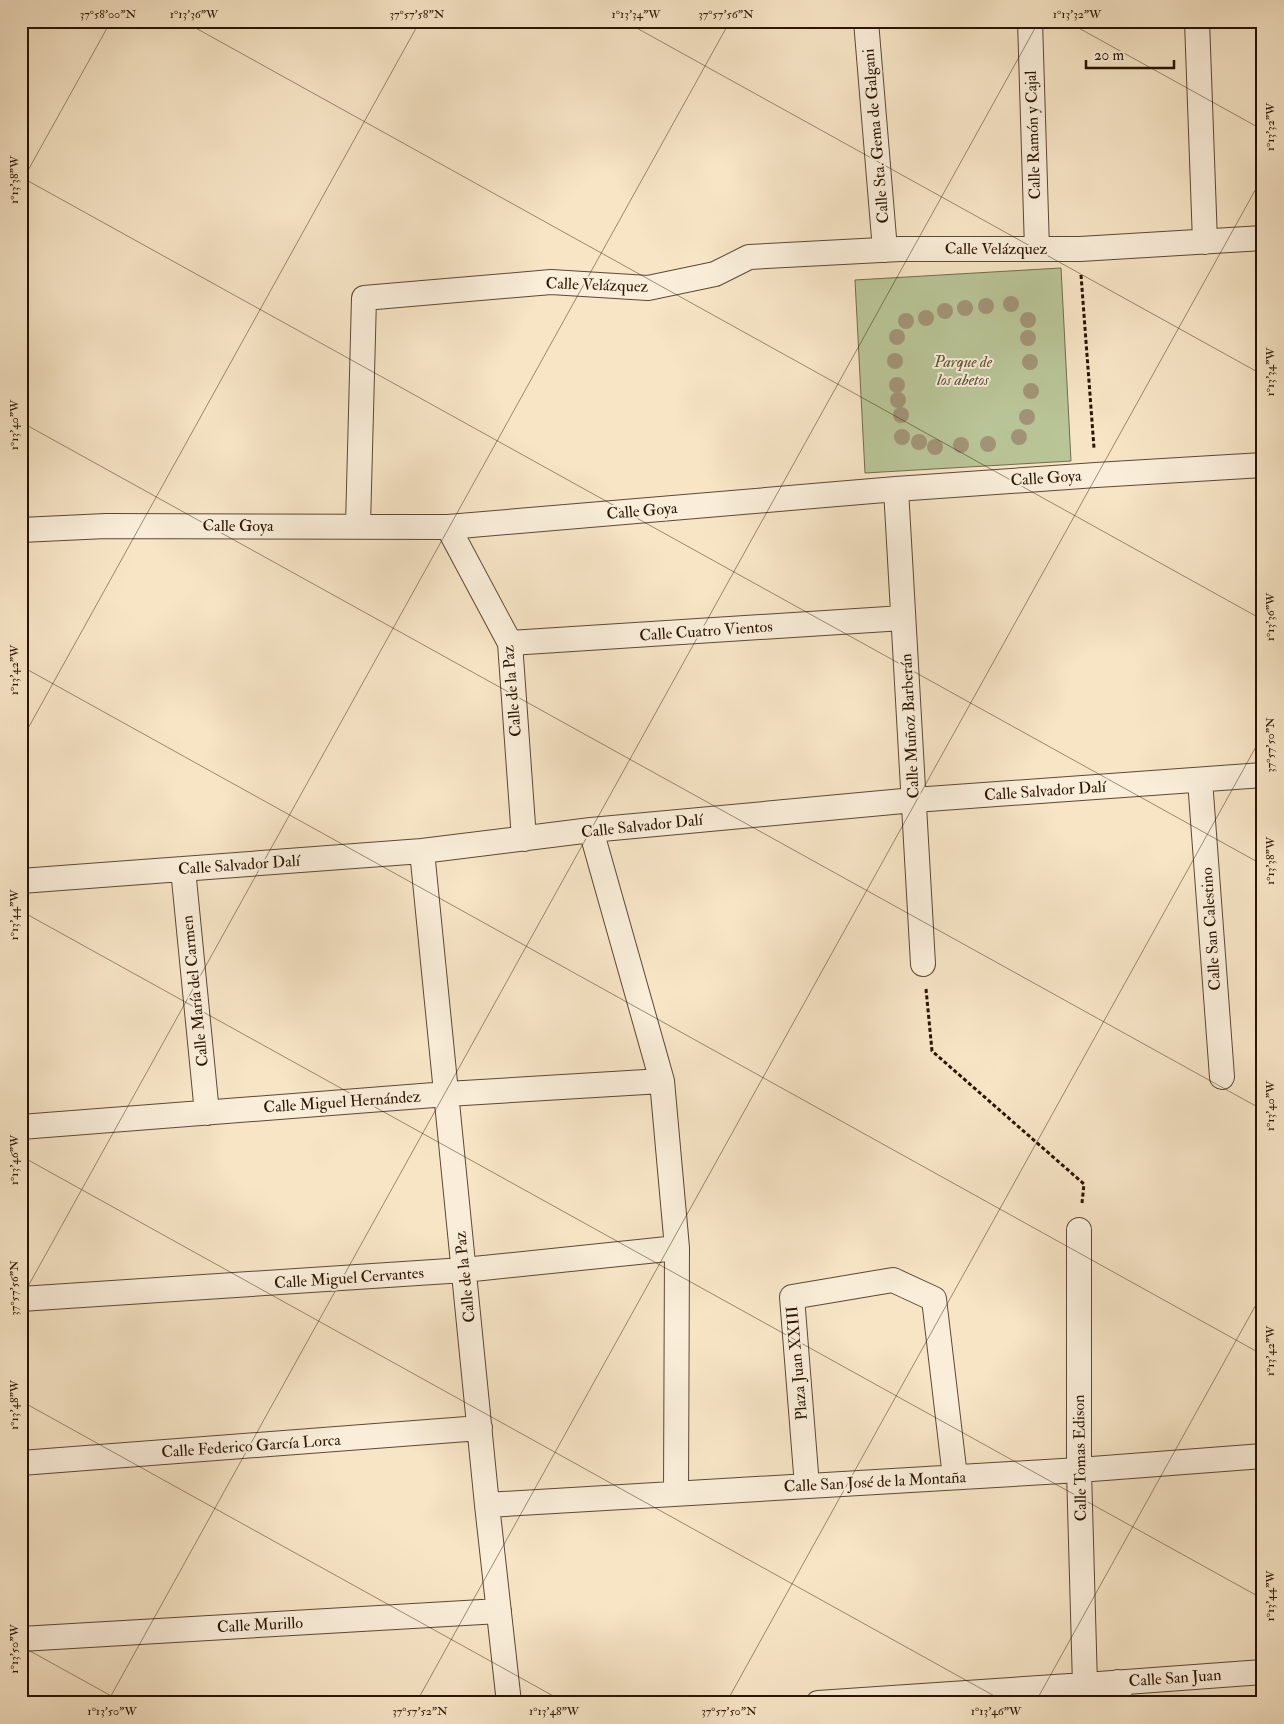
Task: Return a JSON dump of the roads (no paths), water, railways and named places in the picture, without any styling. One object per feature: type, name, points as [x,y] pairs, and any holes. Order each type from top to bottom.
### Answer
[{"type":"street","name":"Calle Sta. Gema de Galgani","points":[[866,21],[885,250]]},
{"type":"street","name":"Calle Ramón y Cajal","points":[[1030,21],[1037,249]]},
{"type":"street","points":[[1197,21],[1204,242]]},
{"type":"street","name":"Calle Velázquez","points":[[358,526],[364,298],[551,282],[648,288],[715,274],[749,257],[885,250],[1080,249],[1263,238]]},
{"type":"street","name":"Calle Goya","points":[[21,530],[106,526],[448,528],[896,489],[1096,474],[1263,465]]},
{"type":"street","name":"Calle Muñoz Barberán","points":[[896,489],[923,964]]},
{"type":"street","name":"Calle de la Paz","points":[[448,528],[510,643],[524,838]]},
{"type":"street","name":"Calle Cuatro Vientos","points":[[510,643],[903,618]]},
{"type":"street","name":"Calle Salvador Dalí","points":[[21,881],[422,851],[591,830],[914,800],[1263,775]]},
{"type":"street","name":"Calle San Calestino","points":[[1200,780],[1222,1078]]},
{"type":"street","points":[[591,830],[662,1081],[677,1248],[676,1494]]},
{"type":"street","name":"Calle de la Paz","points":[[422,851],[487,1505],[509,1703]]},
{"type":"street","name":"Calle María del Carmen","points":[[183,869],[207,1113]]},
{"type":"street","name":"Calle Miguel Hernández","points":[[21,1127],[447,1094],[662,1081]]},
{"type":"street","name":"Calle Tomas Edison","points":[[1079,1230],[1079,1470],[1085,1685]]},
{"type":"street","name":"Calle Miguel Cervantes","points":[[21,1299],[464,1270],[677,1248]]},
{"type":"street","name":"Plaza Juan XXIII","points":[[807,1486],[792,1297],[893,1280],[934,1299],[955,1477]]},
{"type":"street","name":"Calle Federico García Lorca","points":[[21,1463],[480,1428]]},
{"type":"street","name":"Calle San José de la Montaña","points":[[487,1505],[1079,1470],[1263,1456]]},
{"type":"street","name":"Calle Murillo","points":[[21,1639],[499,1611]]},
{"type":"street","name":"Calle San Juan","points":[[818,1703],[1085,1685],[1119,1692],[1263,1672]]},
{"type":"park label","name":"Parque de los abetos","points":[[963,371]]}]
